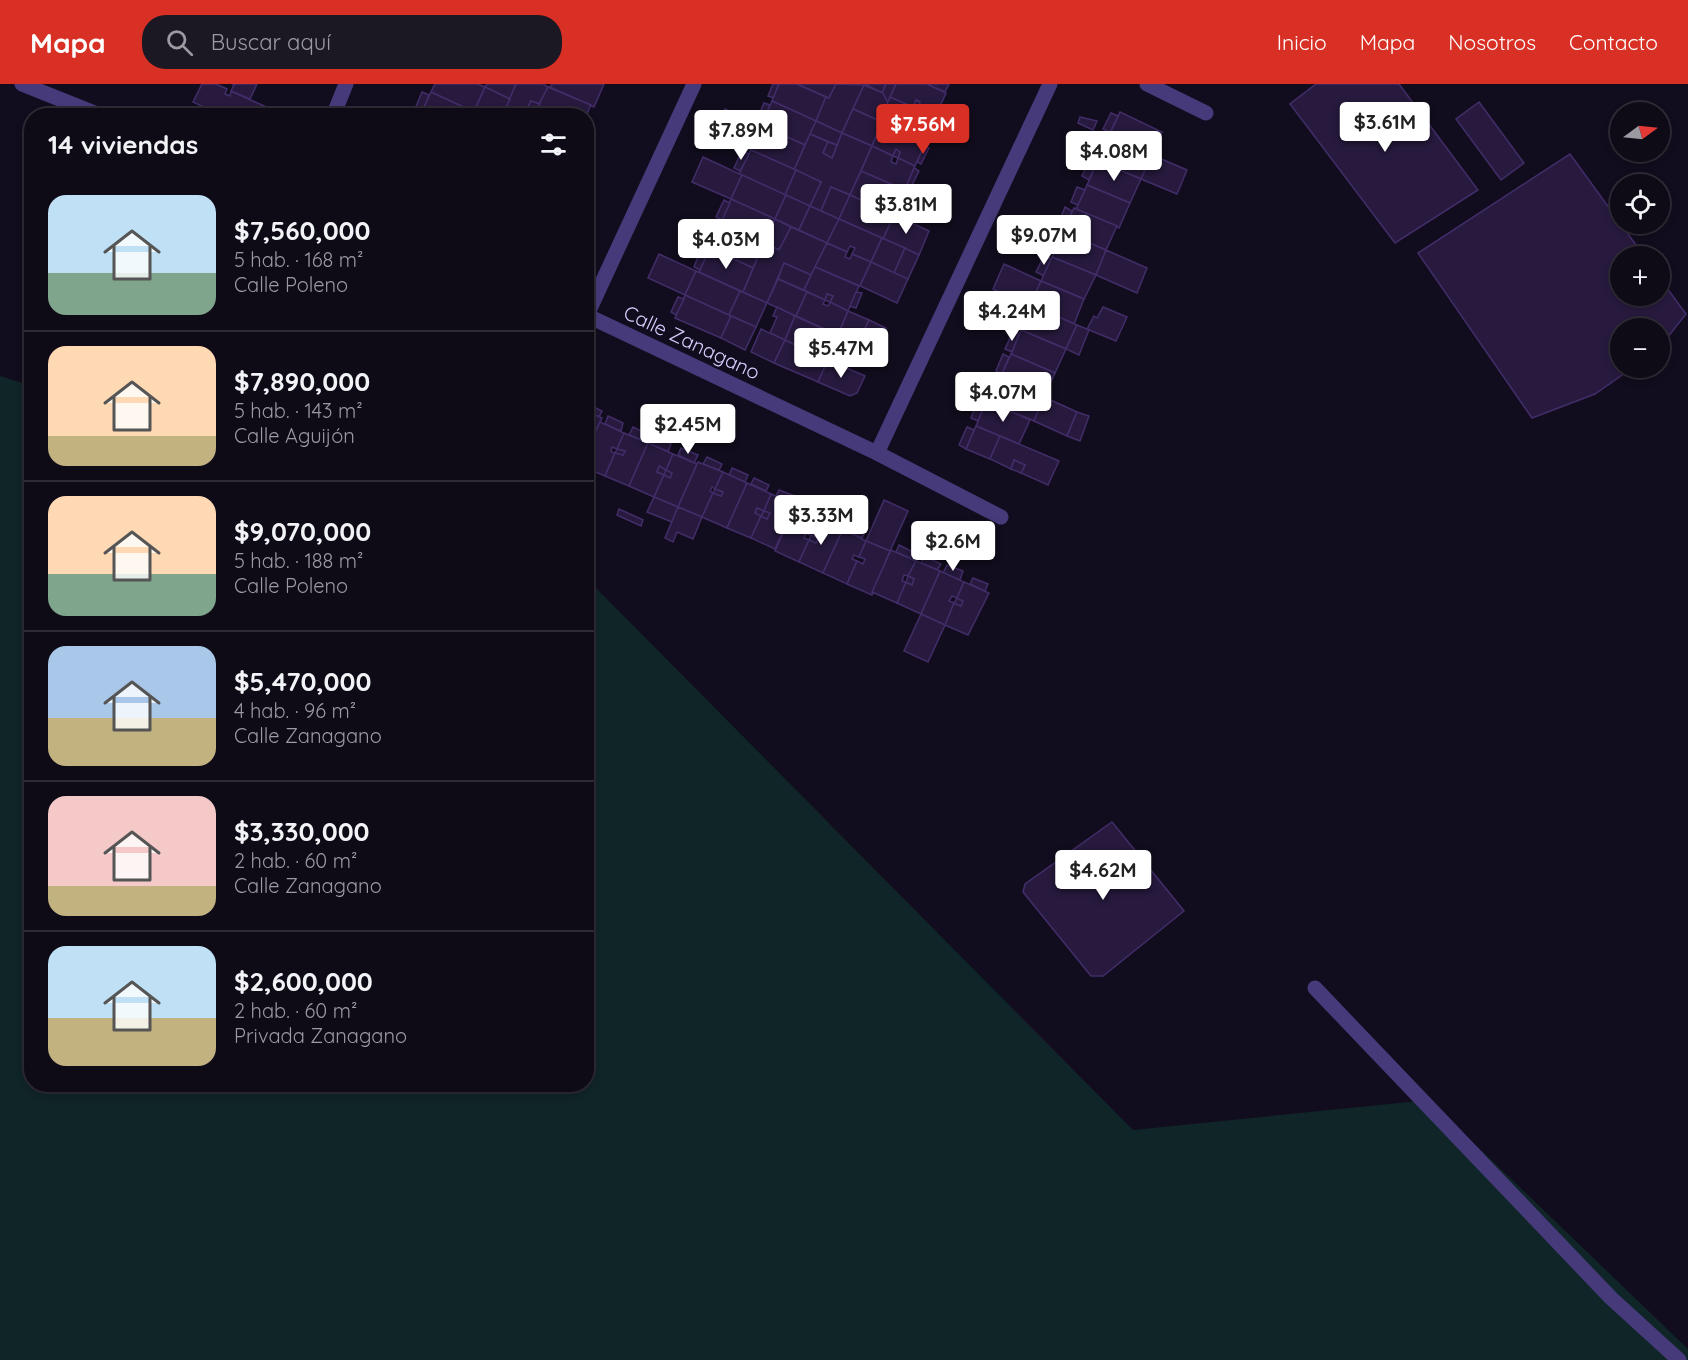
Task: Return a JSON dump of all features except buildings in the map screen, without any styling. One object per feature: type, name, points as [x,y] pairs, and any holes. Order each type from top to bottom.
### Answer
[{"type":"street","points":[[22,84],[82,108]]},
{"type":"street","points":[[336,108],[346,84]]},
{"type":"street","points":[[594,300],[694,84]]},
{"type":"street","points":[[877,453],[1050,84]]},
{"type":"street","points":[[1147,84],[1206,113]]},
{"type":"street","name":"Calle Zanagano","points":[[594,318],[877,453],[1001,517]]},
{"type":"street","points":[[1315,988],[1611,1298],[1679,1360]]},
{"type":"green space","points":[[0,376],[24,384],[24,1092],[594,1092],[594,586],[1133,1130],[1429,1100],[1688,1349],[1688,1360],[0,1360]]}]
